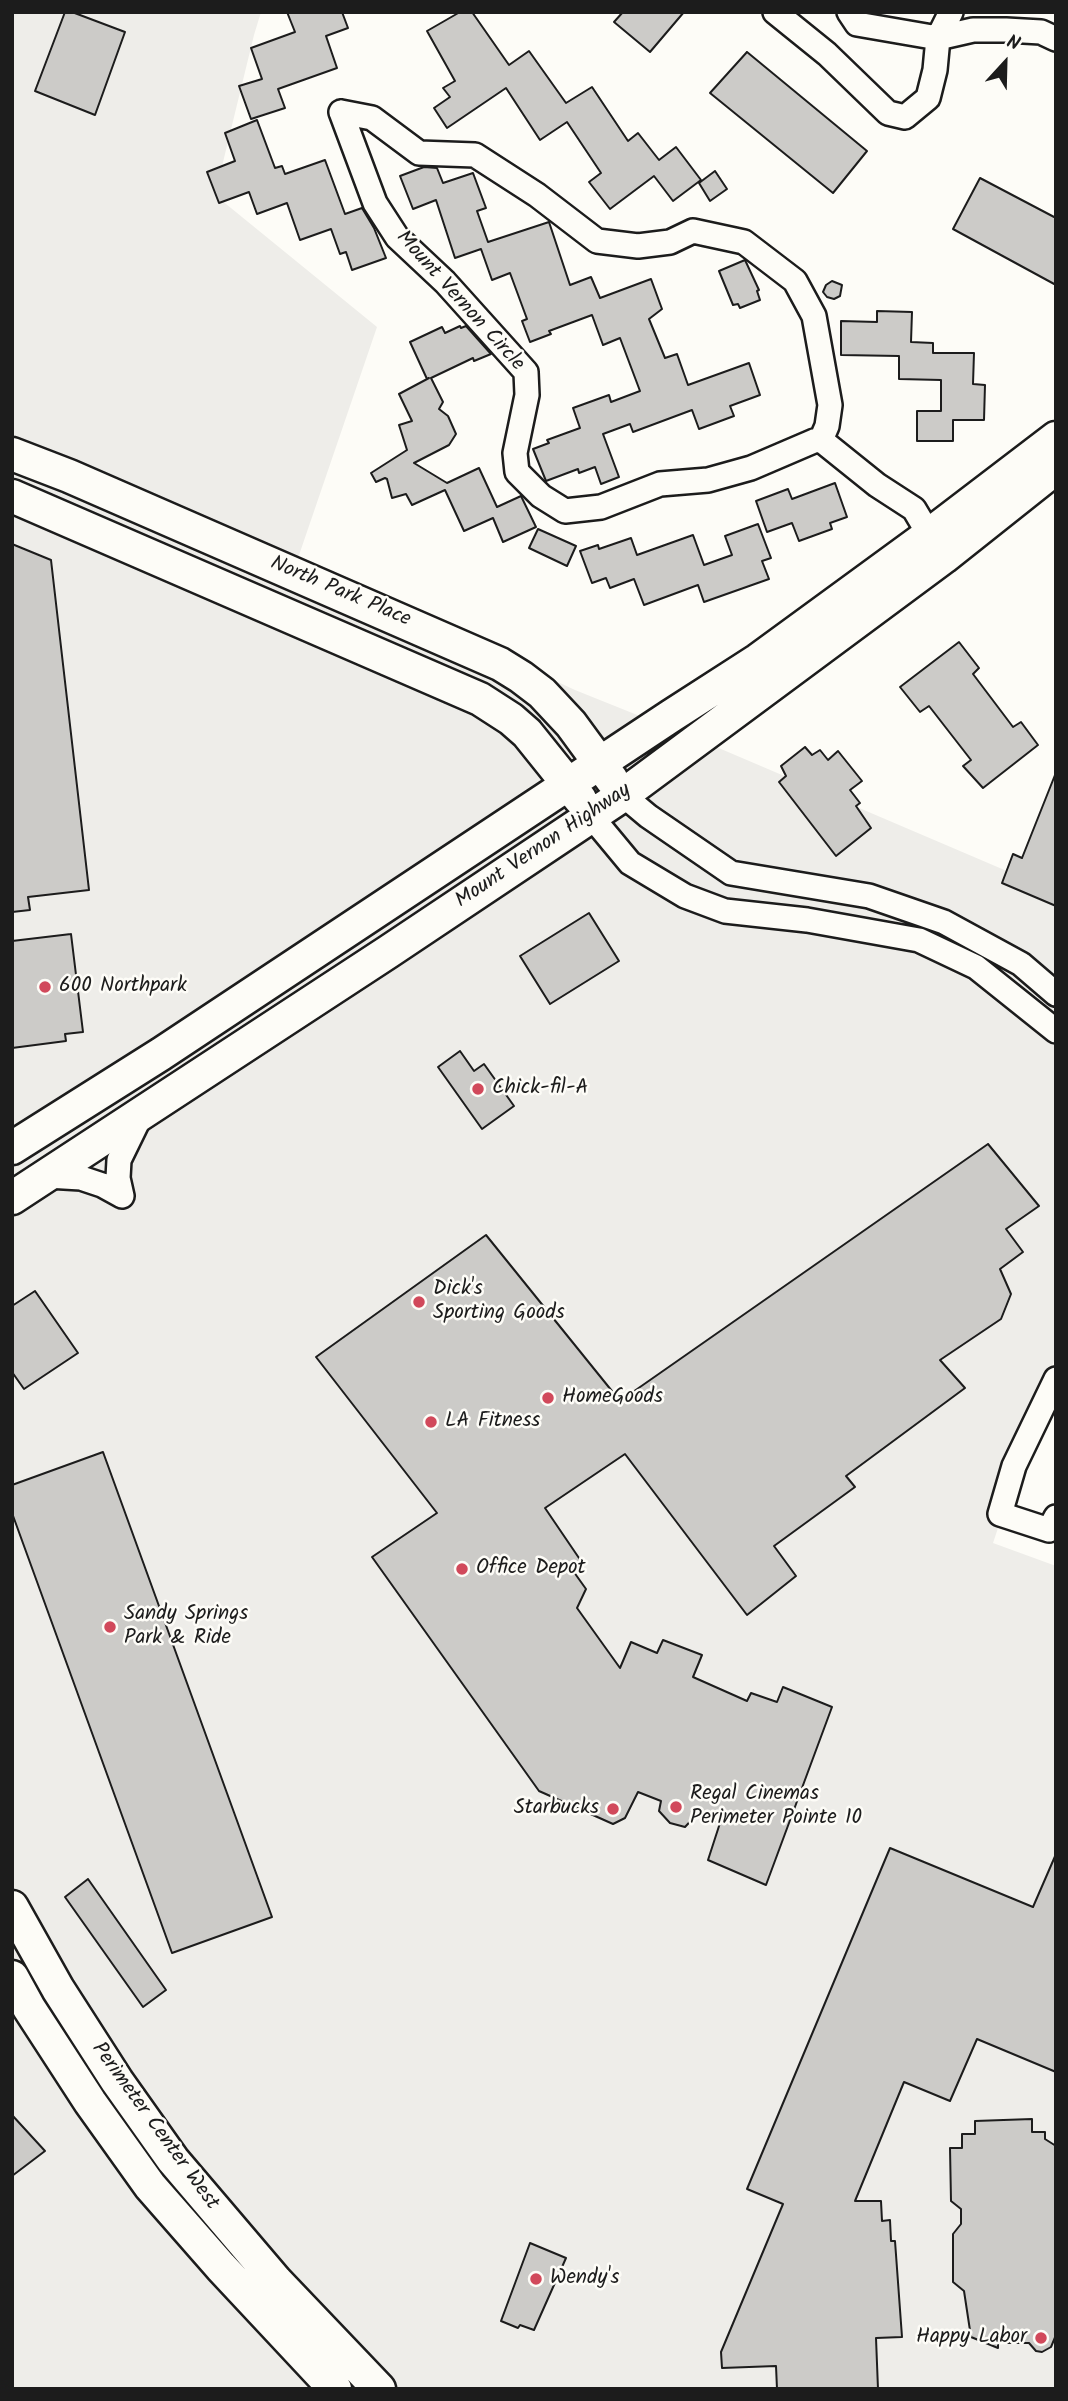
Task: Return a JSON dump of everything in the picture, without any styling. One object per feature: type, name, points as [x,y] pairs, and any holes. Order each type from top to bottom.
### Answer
[{"type":"street","points":[[775,12],[827,54],[888,113],[905,117],[928,97],[935,70],[938,38],[951,12]]},
{"type":"street","points":[[849,12],[857,24],[938,38],[973,30],[1006,30],[1041,32],[1056,39]]},
{"type":"street","name":"Mount Vernon Circle","points":[[341,112],[372,118],[419,153],[475,155],[537,195],[597,241],[638,246],[670,242],[694,231],[744,242],[795,281],[814,316],[830,405],[827,426],[821,440],[751,468],[708,480],[660,484],[601,508],[565,512],[541,496],[517,472],[515,453],[527,396],[526,372],[445,282],[397,237],[375,204],[341,112]]},
{"type":"street","name":"Mount Vernon Highway","points":[[12,1198],[623,795],[937,546],[1056,438]]},
{"type":"street","points":[[821,440],[865,477],[914,509],[937,546]]},
{"type":"street","name":"North Park Place","points":[[12,454],[482,655],[521,677],[542,693],[571,724],[623,795]]},
{"type":"street","name":"Mount Vernon Highway","points":[[12,1148],[194,1032],[569,783],[1056,468]]},
{"type":"street","name":"North Park Place","points":[[12,496],[480,699],[512,719],[527,733],[569,783],[591,816]]},
{"type":"street","points":[[403,664],[421,628]]},
{"type":"street","points":[[623,795],[648,816],[732,873],[869,896],[944,922],[1021,964],[1056,994]]},
{"type":"street","points":[[591,816],[630,863],[685,896],[724,911],[807,920],[919,940],[976,967],[1056,1031]]},
{"type":"street","points":[[47,1176],[81,1178],[122,1196],[118,1178],[119,1160],[142,1113]]},
{"type":"street","points":[[1056,1379],[1049,1406],[1014,1466],[999,1514],[1049,1530],[1056,1517]]},
{"type":"street","name":"Perimeter Center West","points":[[12,1907],[58,1989],[173,2161],[276,2281],[379,2389]]},
{"type":"street","name":"Perimeter Center West","points":[[12,1977],[90,2102],[150,2186],[335,2389]]},
{"type":"shaded area","points":[[12,12],[261,12],[215,195],[377,327],[297,561],[575,690],[707,743],[1056,892],[1056,1354],[993,1543],[1056,1566],[1056,2389],[12,2389]]},
{"type":"building","points":[[65,12],[72,12],[125,32],[95,115],[35,91]]},
{"type":"building","points":[[287,12],[342,12],[348,28],[326,36],[337,68],[278,89],[285,108],[251,119],[239,86],[262,79],[251,48],[295,32]]},
{"type":"building","points":[[460,12],[472,12],[509,65],[529,51],[566,103],[592,87],[628,141],[638,133],[659,160],[676,147],[701,180],[673,201],[654,176],[610,209],[589,182],[601,173],[567,122],[540,140],[506,88],[447,128],[434,108],[450,97],[443,88],[455,81],[427,31]]},
{"type":"building","points":[[623,12],[684,12],[650,52],[614,22]]},
{"type":"building","points":[[747,52],[867,151],[833,193],[710,93]]},
{"type":"building","points":[[257,120],[275,168],[282,166],[285,174],[325,160],[345,214],[362,208],[374,228],[386,258],[352,270],[346,252],[340,254],[331,229],[300,240],[287,203],[257,214],[249,192],[219,203],[207,172],[235,161],[225,133]]},
{"type":"building","points":[[424,167],[437,168],[443,183],[473,173],[486,208],[477,211],[488,242],[549,222],[570,285],[591,277],[600,298],[651,279],[662,309],[649,319],[665,358],[677,354],[688,385],[749,363],[760,395],[730,406],[734,416],[699,429],[692,410],[633,432],[630,424],[603,434],[619,477],[601,484],[595,467],[579,473],[578,469],[546,481],[533,449],[549,443],[547,440],[580,428],[573,408],[609,395],[611,402],[640,391],[620,338],[603,345],[592,315],[549,331],[551,334],[530,342],[522,321],[527,319],[510,273],[492,280],[481,249],[455,258],[436,200],[413,209],[400,176]]},
{"type":"building","points":[[715,171],[727,189],[710,201],[699,183]]},
{"type":"building","points":[[980,178],[1056,218],[1056,285],[953,229]]},
{"type":"building","points":[[745,260],[759,290],[760,300],[740,308],[738,304],[733,305],[719,271]]},
{"type":"building","points":[[832,281],[842,285],[840,296],[834,299],[823,292],[826,285]]},
{"type":"building","points":[[877,311],[912,312],[911,342],[933,343],[933,353],[974,353],[973,384],[985,385],[984,420],[953,420],[953,441],[917,441],[917,411],[941,411],[941,380],[899,379],[899,356],[841,355],[841,321],[877,322]]},
{"type":"building","points":[[466,326],[491,354],[474,361],[473,358],[431,378],[443,402],[439,409],[448,416],[456,434],[449,445],[414,463],[447,483],[479,468],[497,507],[521,496],[536,527],[503,542],[493,518],[464,531],[445,490],[412,505],[406,494],[392,498],[387,479],[376,482],[371,473],[407,450],[399,425],[412,421],[399,394],[429,378],[427,379],[410,342],[442,327],[445,333]]},
{"type":"building","points":[[835,483],[847,517],[830,523],[832,529],[799,541],[792,523],[767,532],[756,501],[788,489],[792,499]]},
{"type":"building","points":[[758,524],[771,558],[762,561],[769,579],[704,602],[698,585],[644,605],[634,579],[610,588],[606,578],[592,583],[580,551],[598,545],[599,549],[631,538],[637,555],[693,535],[704,565],[732,555],[725,536]]},
{"type":"building","points":[[538,529],[576,546],[567,566],[529,548]]},
{"type":"building","points":[[12,544],[51,560],[89,890],[28,897],[30,910],[12,912]]},
{"type":"building","points":[[959,642],[979,668],[973,674],[1013,727],[1021,722],[1038,745],[983,788],[963,766],[971,760],[929,706],[920,712],[900,687]]},
{"type":"building","points":[[805,747],[812,755],[820,750],[828,760],[838,751],[862,781],[850,790],[860,803],[856,806],[871,828],[836,856],[779,782],[786,776],[781,766]]},
{"type":"building","points":[[1055,775],[1056,906],[1002,883],[1013,854],[1022,858]]},
{"type":"building","points":[[589,913],[619,961],[550,1004],[520,956]]},
{"type":"building","name":"600 Northpark","points":[[71,934],[83,1032],[65,1034],[66,1041],[12,1048],[12,941]]},
{"type":"building","name":"Chick-fil-A","points":[[460,1051],[474,1071],[484,1064],[514,1106],[482,1129],[438,1067]]},
{"type":"building","points":[[988,1144],[1039,1206],[1006,1229],[1023,1252],[1000,1269],[1011,1294],[1001,1319],[940,1360],[965,1388],[846,1476],[855,1487],[774,1546],[796,1576],[747,1615],[625,1454],[545,1508],[581,1561],[571,1568],[586,1589],[577,1608],[620,1668],[631,1642],[657,1653],[663,1640],[702,1655],[693,1677],[747,1701],[751,1693],[777,1702],[783,1687],[832,1707],[766,1885],[708,1860],[720,1823],[698,1813],[685,1827],[670,1823],[659,1811],[661,1801],[638,1792],[625,1818],[613,1824],[539,1791],[372,1557],[437,1513],[316,1357],[486,1235],[620,1401]]},
{"type":"building","points":[[35,1291],[78,1353],[24,1389],[12,1372],[12,1306]]},
{"type":"building","name":"Sandy Springs Park & Ride","points":[[103,1452],[272,1917],[172,1953],[12,1513],[12,1485]]},
{"type":"building","points":[[890,1848],[1033,1907],[1056,1854],[1056,2072],[977,2039],[950,2101],[904,2082],[855,2201],[881,2201],[882,2221],[890,2220],[891,2241],[895,2241],[902,2337],[876,2338],[878,2389],[777,2389],[776,2366],[722,2368],[721,2352],[783,2204],[747,2189]]},
{"type":"building","points":[[88,1879],[166,1990],[143,2007],[65,1897]]},
{"type":"building","points":[[12,2115],[45,2151],[12,2176]]},
{"type":"building","points":[[1032,2119],[1032,2132],[1045,2132],[1045,2139],[1056,2146],[1056,2335],[1051,2347],[1042,2352],[1036,2351],[1029,2343],[998,2343],[998,2348],[971,2337],[964,2291],[953,2282],[953,2234],[961,2224],[961,2209],[951,2201],[950,2148],[962,2148],[962,2134],[975,2134],[975,2121]]},
{"type":"building","points":[[530,2243],[566,2258],[534,2330],[520,2325],[518,2328],[501,2321]]},
{"type":"place","name":"600 Northpark","points":[[45,987]]},
{"type":"place","name":"Chick-fil-A","points":[[478,1089]]},
{"type":"place","name":"Dick's Sporting Goods","points":[[419,1302]]},
{"type":"place","name":"HomeGoods","points":[[548,1398]]},
{"type":"place","name":"LA Fitness","points":[[431,1422]]},
{"type":"place","name":"Office Depot","points":[[462,1569]]},
{"type":"place","name":"Sandy Springs Park & Ride","points":[[110,1627]]},
{"type":"place","name":"Regal Cinemas Perimeter Pointe 10","points":[[676,1807]]},
{"type":"place","name":"Starbucks","points":[[613,1809]]},
{"type":"place","name":"Wendy's","points":[[536,2279]]},
{"type":"place","name":"Happy Labor","points":[[1041,2338]]}]
